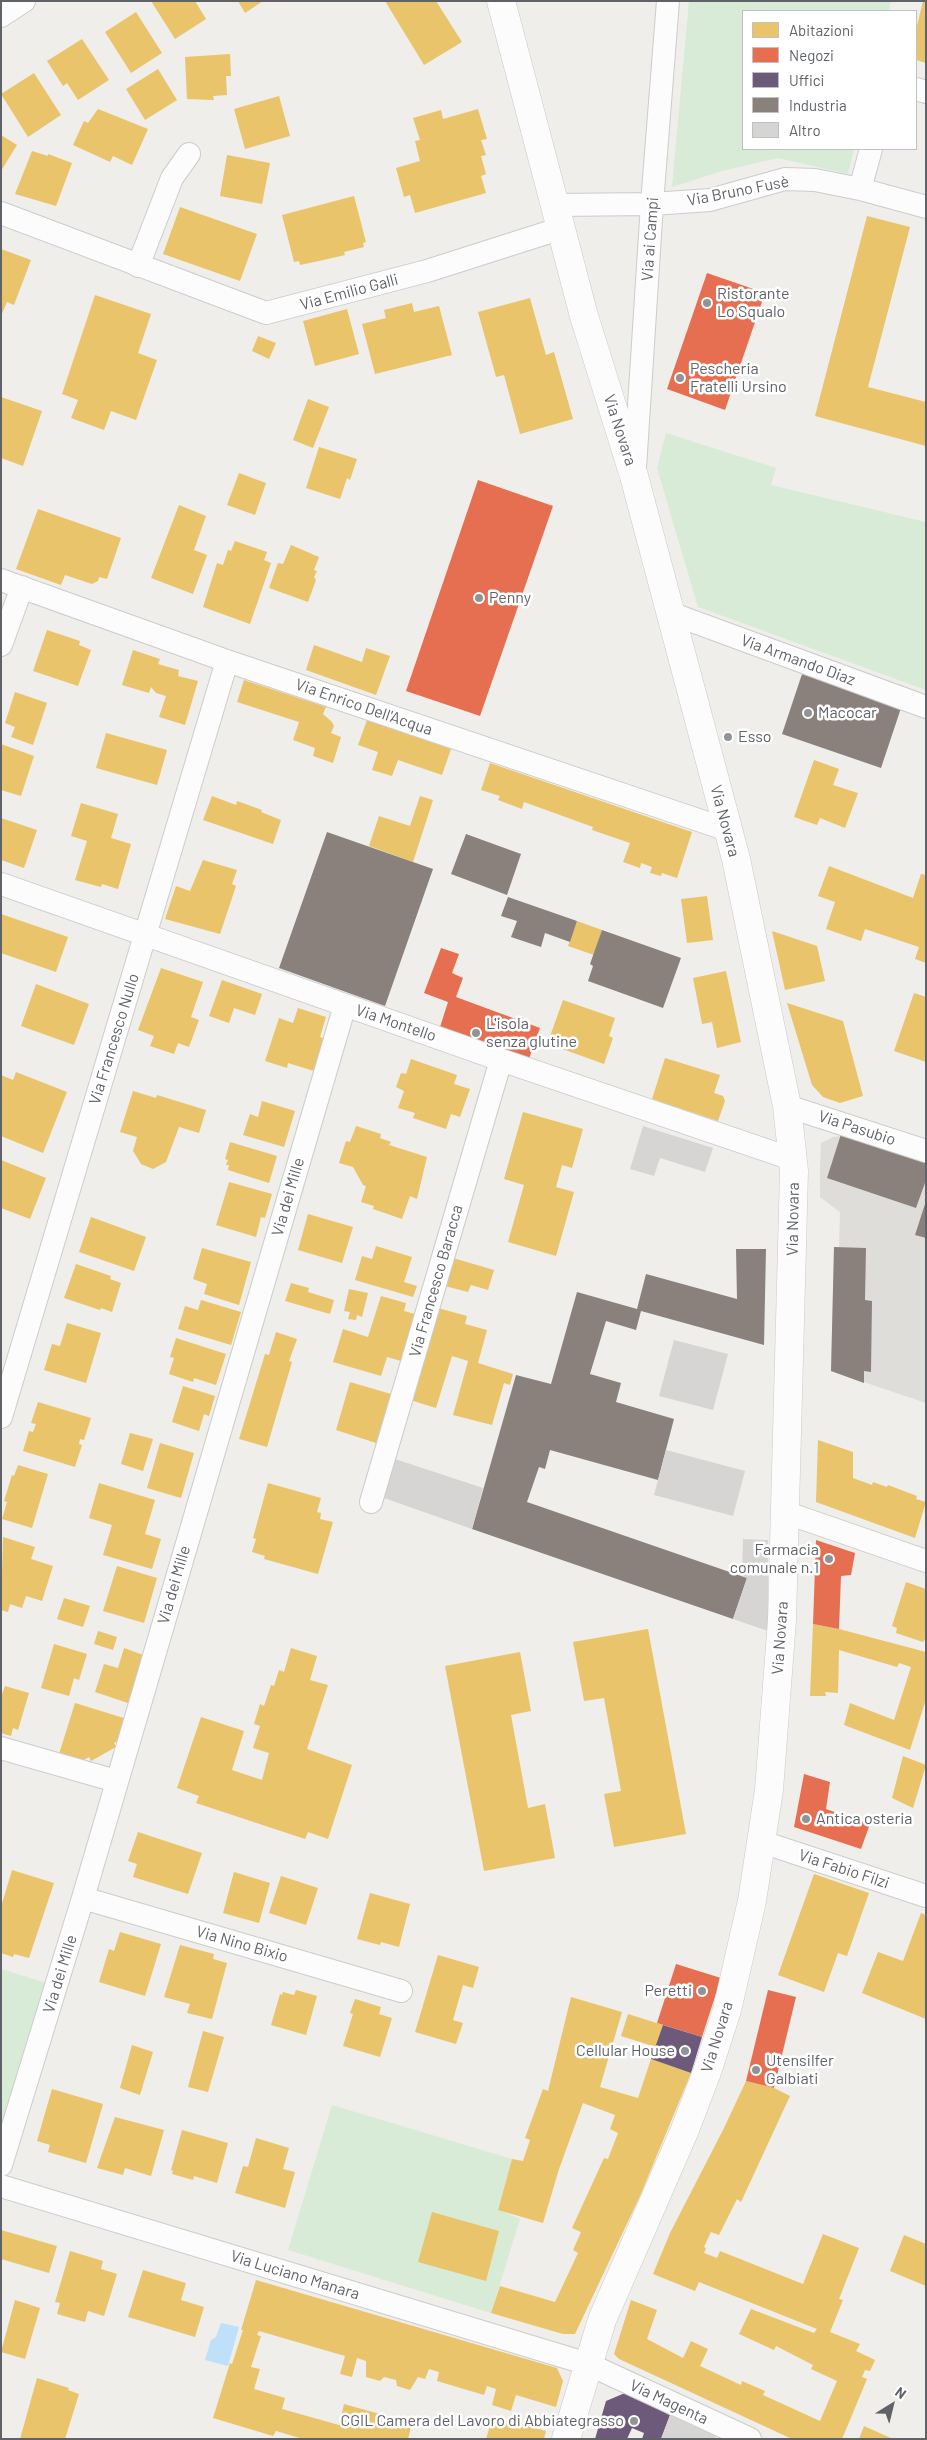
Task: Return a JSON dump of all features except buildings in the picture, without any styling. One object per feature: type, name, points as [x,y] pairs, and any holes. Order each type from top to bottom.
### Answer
[{"type":"street","points":[[1,16],[24,1]]},
{"type":"street","name":"Via Novara","points":[[501,1],[584,316],[634,476],[736,859],[787,1106],[792,1159],[793,1199],[782,1620],[762,1842],[752,1901],[727,2010],[707,2072],[684,2132],[602,2320],[566,2439]]},
{"type":"street","name":"Via ai Campi","points":[[634,476],[668,1]]},
{"type":"street","points":[[860,190],[871,150]]},
{"type":"street","points":[[138,266],[172,178],[188,154]]},
{"type":"street","name":"Via Bruno Fusè","points":[[558,217],[652,204],[710,200],[785,180],[816,180],[926,208]]},
{"type":"street","name":"Via Emilio Galli","points":[[1,213],[266,313],[427,272],[558,217]]},
{"type":"street","points":[[1,645],[11,584]]},
{"type":"street","name":"Via Enrico Dell'Acqua","points":[[11,584],[228,661],[728,830]]},
{"type":"street","name":"Via Armando Diaz","points":[[670,613],[926,707]]},
{"type":"street","name":"Via Francesco Nullo","points":[[1,1417],[6,1386],[228,661]]},
{"type":"street","name":"Via Montello","points":[[1,884],[500,1060],[792,1159]]},
{"type":"street","name":"Via dei Mille","points":[[1,2164],[84,1898],[116,1781],[344,1005]]},
{"type":"street","name":"Via Francesco Baracca","points":[[371,1502],[500,1060]]},
{"type":"street","name":"Via Pasubio","points":[[787,1106],[926,1151]]},
{"type":"street","points":[[786,1513],[926,1561]]},
{"type":"street","points":[[1,1748],[116,1781]]},
{"type":"street","name":"Via Fabio Filzi","points":[[762,1842],[926,1896]]},
{"type":"street","name":"Via Nino Bixio","points":[[84,1898],[401,1991]]},
{"type":"street","name":"Via Luciano Manara","points":[[1,2186],[588,2364]]},
{"type":"street","name":"Via Magenta","points":[[588,2364],[750,2439]]},
{"type":"shaded area","points":[[841,1136],[926,1158],[926,1403],[831,1371],[834,1247],[839,1247],[840,1212],[820,1197],[821,1143],[833,1137]]},
{"type":"green space","points":[[689,1],[891,1],[889,10],[742,10],[742,150],[854,150],[848,174],[778,158],[722,171],[672,187]]},
{"type":"green space","points":[[666,433],[776,468],[771,485],[926,522],[926,690],[698,607],[657,468]]},
{"type":"green space","points":[[1,1969],[50,1984],[1,2147]]},
{"type":"green space","points":[[332,2105],[512,2159],[498,2209],[520,2219],[491,2313],[288,2250]]},
{"type":"water","points":[[221,2323],[239,2327],[228,2366],[205,2360],[211,2340],[216,2337]]},
{"type":"place","name":"Ristorante Lo Squalo","points":[[707,303]]},
{"type":"place","name":"Pescheria Fratelli Ursino","points":[[680,378]]},
{"type":"place","name":"Penny","points":[[479,598]]},
{"type":"place","name":"Macocar","points":[[808,713]]},
{"type":"place","name":"Esso","points":[[728,737]]},
{"type":"place","name":"L'isola senza glutine","points":[[476,1033]]},
{"type":"place","name":"Farmacia comunale n.1","points":[[829,1559]]},
{"type":"place","name":"Antica osteria","points":[[806,1819]]},
{"type":"place","name":"Peretti","points":[[702,1991]]},
{"type":"place","name":"Cellular House","points":[[685,2051]]},
{"type":"place","name":"Utensilfer Galbiati","points":[[756,2070]]},
{"type":"place","name":"CGIL Camera del Lavoro di Abbiategrasso","points":[[634,2421]]}]
